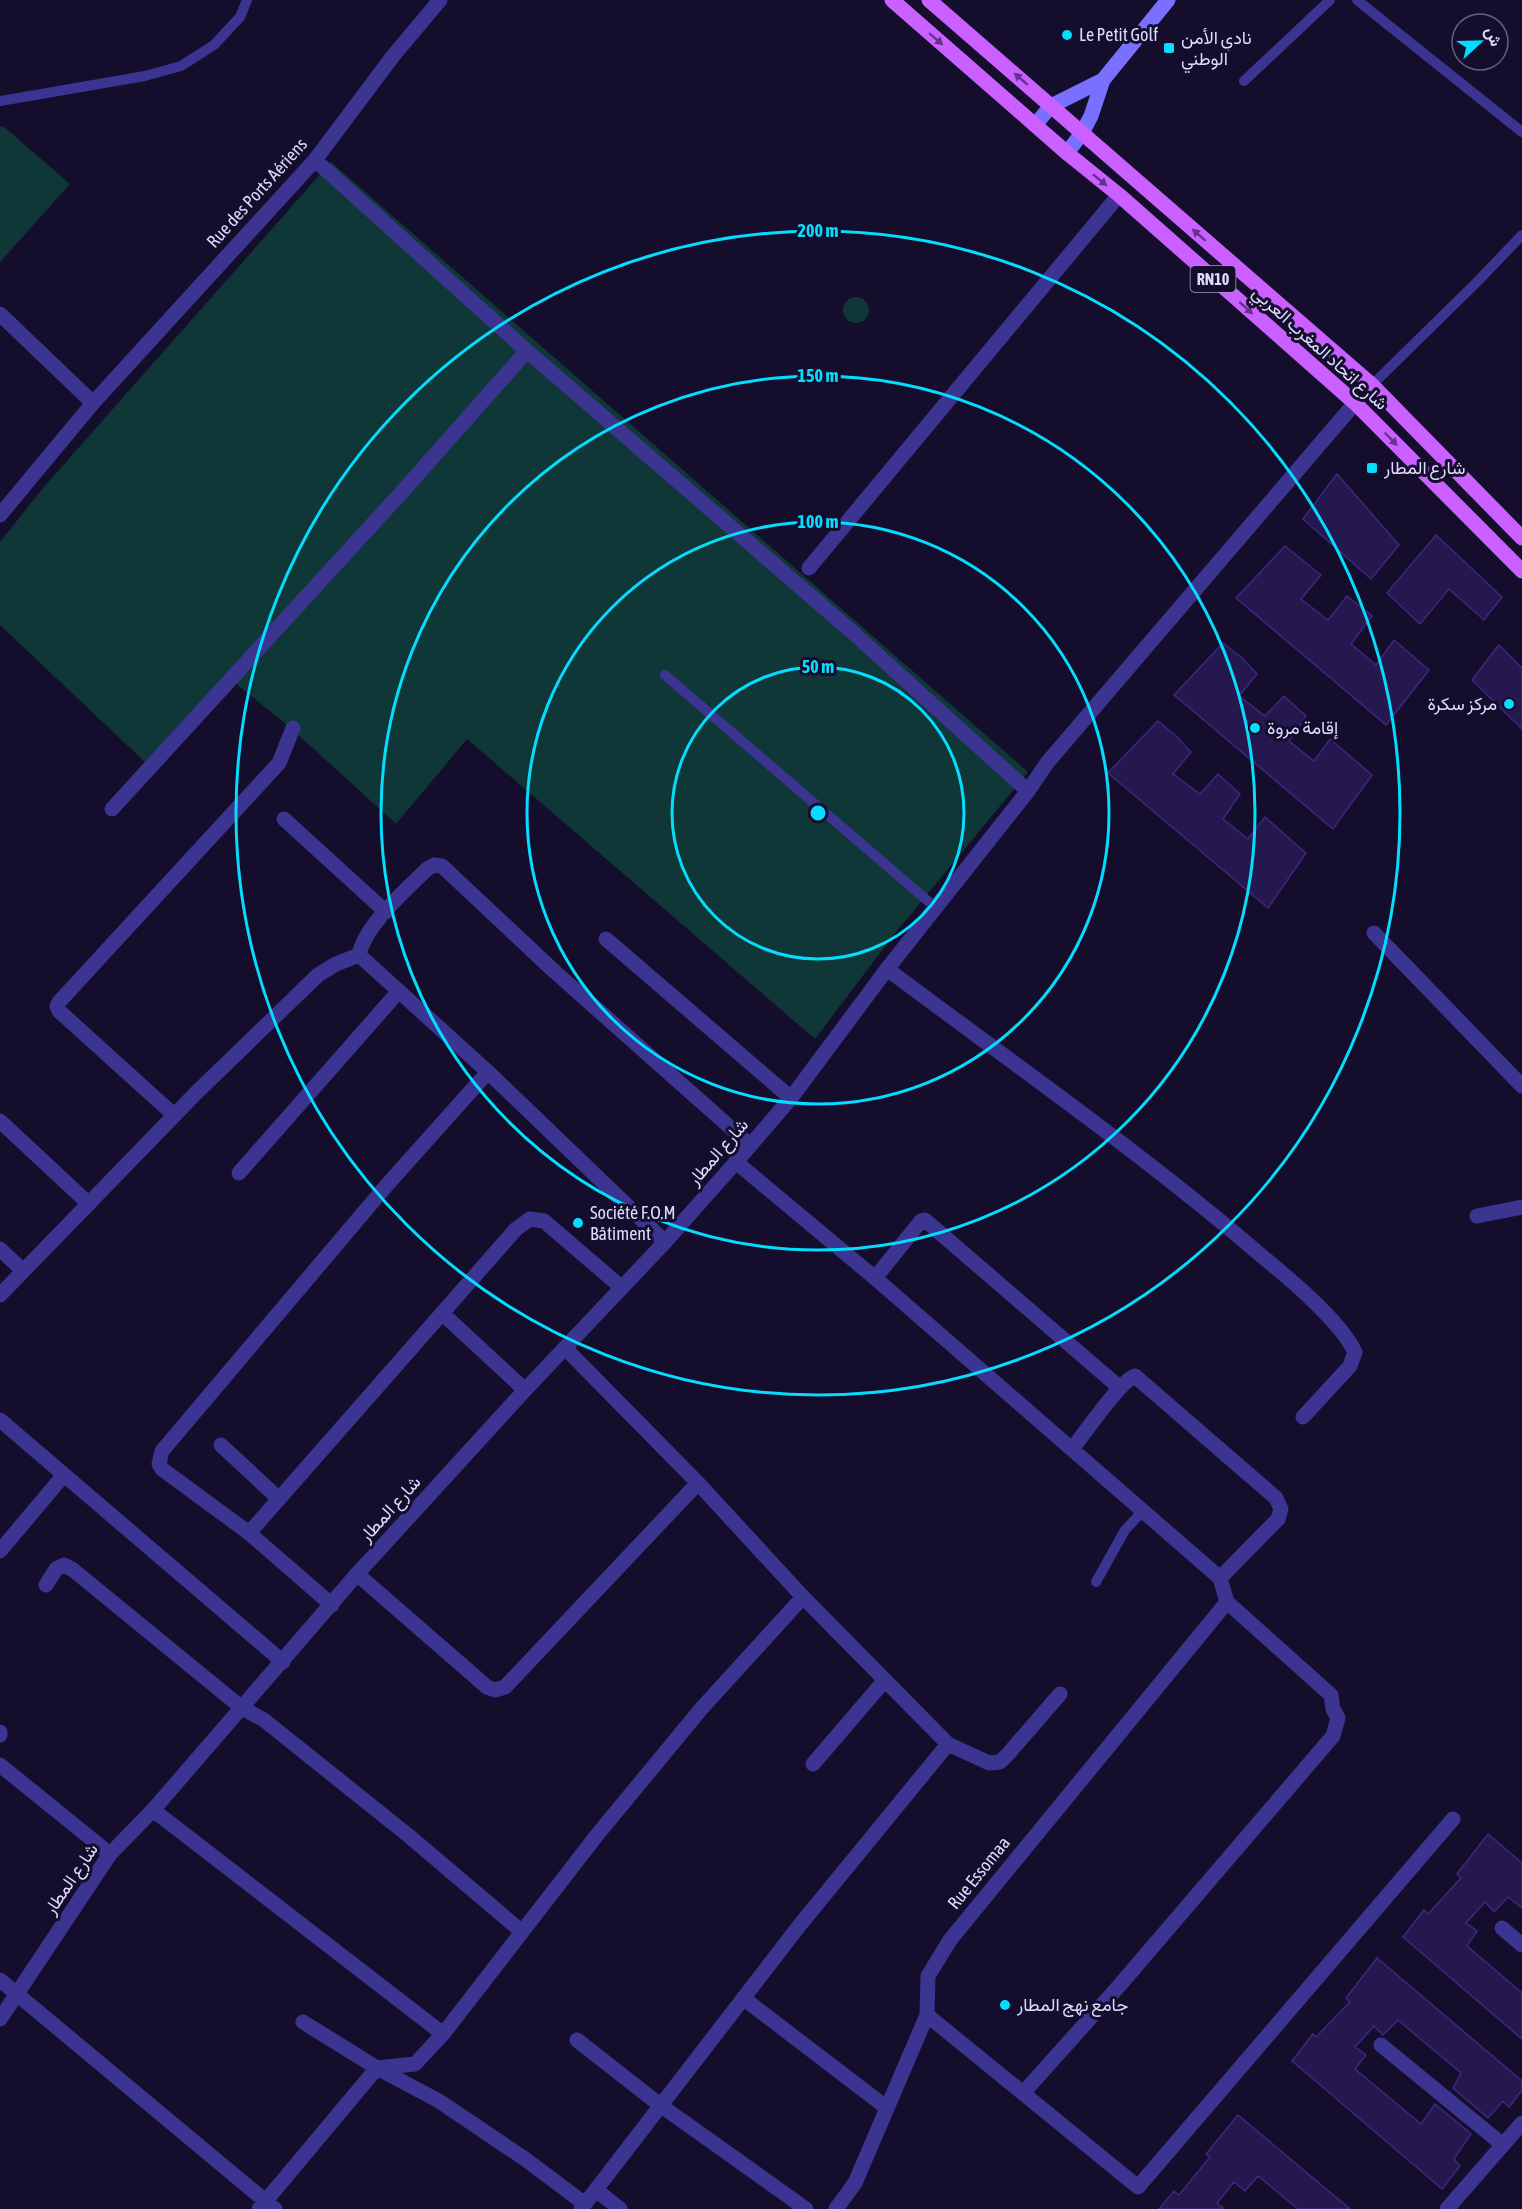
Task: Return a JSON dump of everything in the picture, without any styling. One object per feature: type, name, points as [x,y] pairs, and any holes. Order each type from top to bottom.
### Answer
[{"type":"main road","name":"شارع اتحاد المغرب العربي","points":[[892,0],[1067,153],[1119,195],[1355,403],[1522,571]]},
{"type":"main road","name":"شارع اتحاد المغرب العربي","points":[[929,0],[1372,385],[1522,538]]},
{"type":"main road","points":[[1067,153],[1091,116],[1103,80],[1168,0]]},
{"type":"main road","points":[[1035,125],[1051,106],[1103,80]]},
{"type":"street","name":"Rue des Ports Aériens","points":[[0,515],[93,403],[315,160],[440,0]]},
{"type":"street","points":[[315,160],[527,351],[850,630],[1028,791]]},
{"type":"street","points":[[809,568],[1119,195]]},
{"type":"street","points":[[0,315],[93,403]]},
{"type":"street","points":[[112,809],[527,351]]},
{"type":"street","name":"شارع المطار","points":[[0,2019],[110,1854],[153,1810],[357,1574],[525,1390],[665,1242],[791,1098],[887,969],[1028,791],[1047,763],[1355,403]]},
{"type":"street","points":[[174,1115],[59,1011],[57,1006],[279,763],[293,728]]},
{"type":"street","points":[[284,819],[386,912]]},
{"type":"street","points":[[359,955],[364,939],[386,912],[427,869],[434,865],[442,866],[554,971],[750,1145]]},
{"type":"street","points":[[1374,933],[1522,1086]]},
{"type":"street","points":[[606,939],[791,1098]]},
{"type":"street","points":[[0,1294],[174,1115],[318,975],[359,955]]},
{"type":"street","points":[[359,955],[488,1072],[665,1242]]},
{"type":"street","points":[[887,969],[1204,1207],[1281,1272],[1338,1327],[1355,1352],[1350,1366],[1303,1417]]},
{"type":"street","points":[[239,1173],[399,991]]},
{"type":"street","points":[[332,1605],[249,1533],[162,1469],[159,1464],[162,1451],[386,1186],[488,1072]]},
{"type":"street","points":[[0,1121],[89,1204]]},
{"type":"street","points":[[736,1162],[875,1278],[1220,1578],[1227,1602],[1331,1695],[1338,1718],[1333,1736],[1119,1986],[1024,2092]]},
{"type":"street","points":[[1477,1216],[1522,1207]]},
{"type":"street","points":[[249,1533],[516,1229],[530,1219],[540,1219],[550,1226],[621,1287]]},
{"type":"street","points":[[875,1278],[921,1221],[925,1220],[1120,1388]]},
{"type":"street","points":[[0,1249],[22,1270]]},
{"type":"street","points":[[443,1314],[525,1390]]},
{"type":"street","points":[[565,1348],[698,1483],[803,1597],[948,1744],[989,1763],[1000,1762],[1060,1694]]},
{"type":"street","points":[[1072,1449],[1120,1388],[1129,1378],[1135,1376],[1276,1498],[1281,1509],[1278,1519],[1220,1578]]},
{"type":"street","points":[[0,1420],[283,1662]]},
{"type":"street","points":[[222,1445],[279,1498]]},
{"type":"street","points":[[0,1551],[63,1476]]},
{"type":"street","points":[[357,1574],[487,1687],[495,1690],[505,1687],[698,1483]]},
{"type":"street","points":[[46,1585],[56,1569],[64,1565],[72,1569],[242,1708],[264,1720],[391,1821],[521,1931]]},
{"type":"street","points":[[0,1980],[266,2207],[377,2068],[415,2064],[443,2034],[597,1835],[701,1709],[803,1597]]},
{"type":"street","name":"Rue Essomaa","points":[[836,2209],[855,2183],[927,2015],[928,1976],[950,1940],[1227,1602]]},
{"type":"street","points":[[813,1764],[885,1680]]},
{"type":"street","points":[[303,2022],[377,2068],[440,2101],[525,2159],[583,2206],[743,1998],[948,1744]]},
{"type":"street","points":[[0,1765],[110,1854]]},
{"type":"street","points":[[153,1810],[443,2034]]},
{"type":"street","points":[[927,2015],[1024,2092],[1133,2185],[1140,2186],[1453,1819]]},
{"type":"street","points":[[1502,1928],[1522,1945]]},
{"type":"street","points":[[743,1998],[887,2108]]},
{"type":"street","points":[[578,2040],[660,2105],[806,2209]]},
{"type":"street","points":[[1381,2045],[1503,2145]]},
{"type":"street","points":[[1448,2209],[1522,2123]]},
{"type":"street","points":[[596,2190],[620,2209]]},
{"type":"lane","points":[[0,100],[145,76],[181,66],[214,45],[240,16],[248,0]]},
{"type":"lane","points":[[1244,81],[1330,0]]},
{"type":"lane","points":[[1357,0],[1522,132]]},
{"type":"lane","points":[[1372,385],[1522,235]]},
{"type":"lane","points":[[665,675],[936,908]]},
{"type":"lane","points":[[1096,1582],[1125,1530],[1143,1511]]},
{"type":"green space","points":[[3,126],[70,184],[0,262],[0,127]]},
{"type":"green space","points":[[331,162],[1028,772],[892,937],[815,1039],[467,739],[396,824],[292,729],[229,678],[145,762],[0,625],[0,542],[43,488]]},
{"type":"green space","points":[[856,297],[865,301],[869,310],[865,319],[856,323],[847,319],[843,310],[847,301]]},
{"type":"building","points":[[1337,474],[1399,545],[1371,579],[1303,519]]},
{"type":"building","points":[[1436,535],[1502,597],[1484,620],[1449,589],[1420,624],[1387,593]]},
{"type":"building","name":"إقامة مروة","points":[[1285,546],[1321,575],[1301,599],[1328,620],[1347,596],[1372,616],[1351,644],[1376,665],[1394,640],[1429,670],[1386,725],[1236,598]]},
{"type":"building","name":"إقامة مروة","points":[[1223,643],[1257,674],[1239,696],[1265,716],[1284,696],[1306,716],[1289,741],[1314,761],[1330,739],[1372,775],[1333,829],[1174,695]]},
{"type":"building","name":"مركز سكرة","points":[[1499,645],[1522,668],[1522,729],[1472,680]]},
{"type":"building","points":[[1158,721],[1191,752],[1173,774],[1200,794],[1218,774],[1240,794],[1223,819],[1248,839],[1265,817],[1306,853],[1268,908],[1108,773]]},
{"type":"building","points":[[1488,1834],[1522,1863],[1522,1908],[1508,1897],[1494,1912],[1485,1902],[1466,1923],[1477,1931],[1467,1946],[1522,1993],[1522,2039],[1403,1937],[1424,1910],[1428,1914],[1461,1878],[1457,1874]]},
{"type":"building","points":[[1377,1958],[1522,2081],[1522,2090],[1509,2107],[1503,2101],[1488,2118],[1453,2088],[1461,2073],[1398,2020],[1383,2035],[1374,2026],[1355,2047],[1366,2055],[1355,2069],[1421,2124],[1435,2104],[1471,2134],[1454,2159],[1460,2166],[1442,2189],[1292,2061],[1313,2034],[1316,2037],[1350,2002],[1346,1998]]},
{"type":"building","points":[[1238,2115],[1350,2209],[1298,2209],[1258,2176],[1245,2191],[1234,2182],[1217,2203],[1224,2209],[1159,2209],[1174,2191],[1179,2195],[1210,2157],[1206,2154]]},
{"type":"place","name":"Le Petit Golf","points":[[1067,35]]},
{"type":"place","name":"نادي الأمن الوطني","points":[[1169,48]]},
{"type":"place","name":"شارع المطار","points":[[1372,468]]},
{"type":"place","name":"مركز سكرة","points":[[1509,704]]},
{"type":"place","name":"إقامة مروة","points":[[1255,728]]},
{"type":"place","name":"Société F.O.M Bâtiment","points":[[578,1223]]},
{"type":"place","name":"جامع نهج المطار","points":[[1005,2005]]}]
